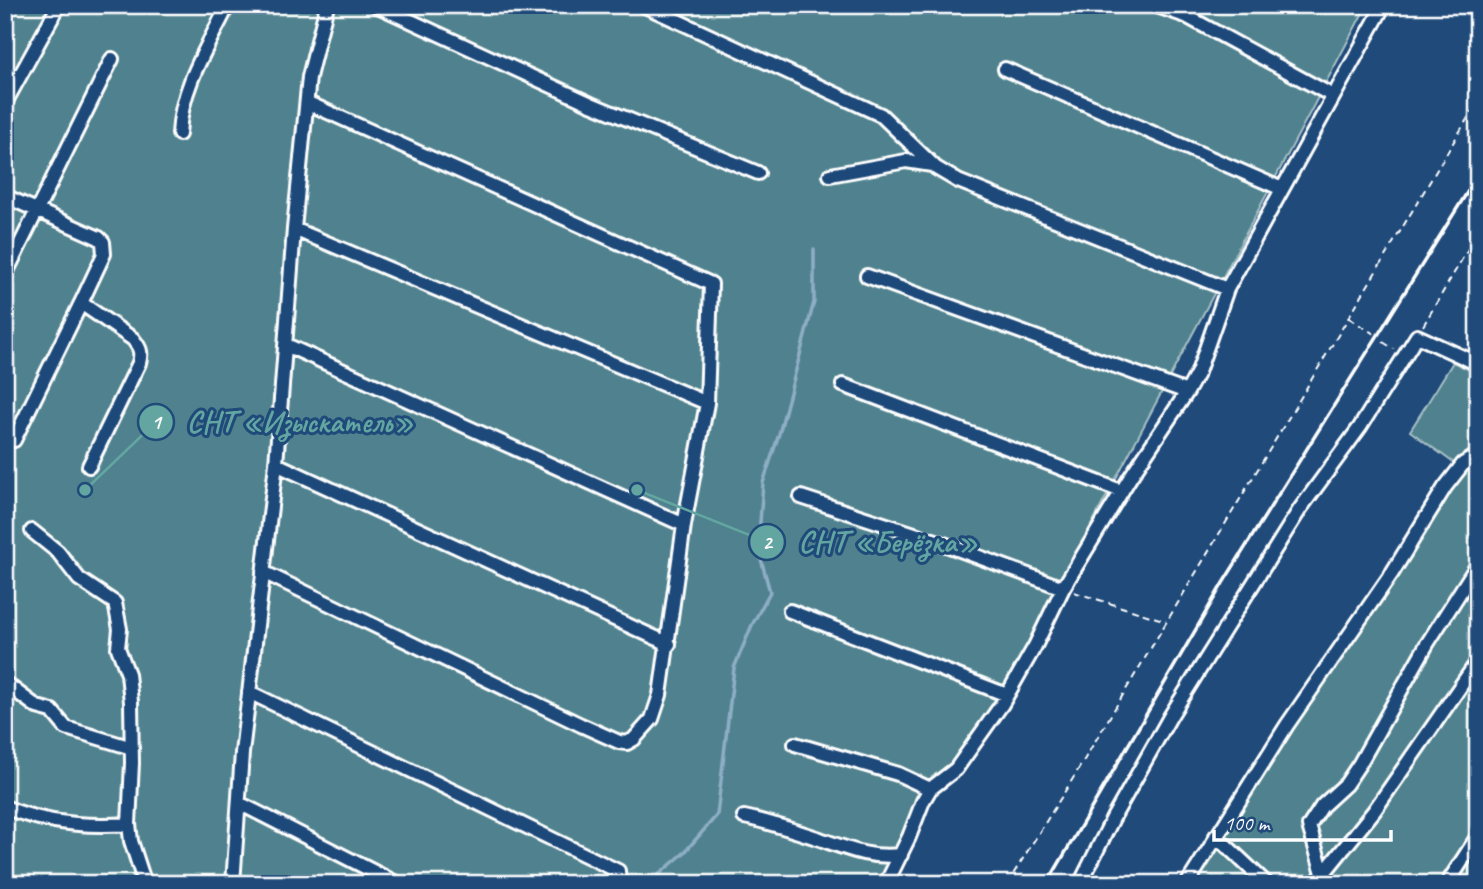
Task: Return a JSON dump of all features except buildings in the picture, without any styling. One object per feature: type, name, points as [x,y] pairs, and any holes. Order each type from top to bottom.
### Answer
[{"type":"street","points":[[5,103],[59,5]]},
{"type":"street","points":[[179,134],[180,113],[187,88],[228,5]]},
{"type":"street","points":[[233,884],[249,692],[276,464],[309,77],[327,5]]},
{"type":"street","points":[[376,5],[590,104],[758,173]]},
{"type":"street","points":[[643,5],[881,116],[933,165],[977,189],[1227,289]]},
{"type":"street","points":[[1154,5],[1186,16],[1333,96]]},
{"type":"street","points":[[886,884],[930,789],[956,769],[1007,695],[1063,588],[1121,491],[1187,392],[1198,372],[1227,289],[1384,5]]},
{"type":"street","points":[[5,275],[112,59]]},
{"type":"street","points":[[1005,69],[1282,189]]},
{"type":"street","points":[[263,572],[580,725],[627,743],[635,739],[652,719],[660,695],[684,525],[707,403],[711,284],[308,103]]},
{"type":"street","points":[[830,175],[906,160],[933,165]]},
{"type":"street","points":[[5,196],[99,237],[105,247],[81,303],[14,440]]},
{"type":"street","points":[[294,229],[707,403]]},
{"type":"street","points":[[867,276],[1187,392]]},
{"type":"street","points":[[81,303],[134,339],[142,354],[89,466]]},
{"type":"street","points":[[1080,884],[1113,817],[1171,715],[1300,509],[1360,427],[1417,336],[1478,364]]},
{"type":"street","points":[[286,345],[684,525]]},
{"type":"street","points":[[843,385],[1121,491]]},
{"type":"street","points":[[1187,884],[1287,725],[1392,573],[1445,486],[1463,464],[1478,455]]},
{"type":"street","points":[[276,464],[669,644]]},
{"type":"street","points":[[801,497],[933,540],[1063,588]]},
{"type":"street","points":[[32,531],[58,552],[79,579],[115,603],[120,629],[118,648],[128,674],[132,748],[129,824],[131,841],[145,884]]},
{"type":"street","points":[[1323,873],[1309,826],[1322,806],[1346,784],[1360,763],[1427,644],[1478,564]]},
{"type":"street","points":[[790,611],[1007,695]]},
{"type":"street","points":[[1315,884],[1374,811],[1478,661]]},
{"type":"street","points":[[5,683],[37,708],[52,711],[66,728],[132,748]]},
{"type":"street","points":[[249,692],[618,871],[619,884]]},
{"type":"street","points":[[795,744],[898,774],[930,789]]},
{"type":"street","points":[[239,803],[398,884]]},
{"type":"street","points":[[5,807],[22,814],[62,823],[93,826],[129,824]]},
{"type":"street","points":[[744,817],[819,838],[860,854],[885,857],[901,855]]},
{"type":"street","points":[[1216,836],[1266,884]]},
{"type":"street","points":[[1447,884],[1478,836]]},
{"type":"path","points":[[1007,884],[1478,102]]},
{"type":"path","points":[[1417,336],[1478,232]]},
{"type":"path","points":[[1349,317],[1374,334]]},
{"type":"path","points":[[1063,588],[1166,621]]},
{"type":"green space","points":[[5,5],[1367,5],[1035,631],[1026,658],[943,777],[931,782],[894,884],[5,884]]},
{"type":"green space","points":[[1453,362],[1478,374],[1478,884],[1194,884],[1234,805],[1377,589],[1455,464],[1410,431]]},
{"type":"waterway","points":[[654,884],[656,877],[684,853],[717,815],[734,668],[752,625],[770,592],[758,548],[763,483],[779,434],[814,302],[814,249]]},
{"type":"railway","points":[[1047,884],[1223,583],[1478,175]]},
{"type":"place","name":"СНТ «Изыскатель»","points":[[85,490]]},
{"type":"place","name":"СНТ «Берёзка»","points":[[637,490]]}]
